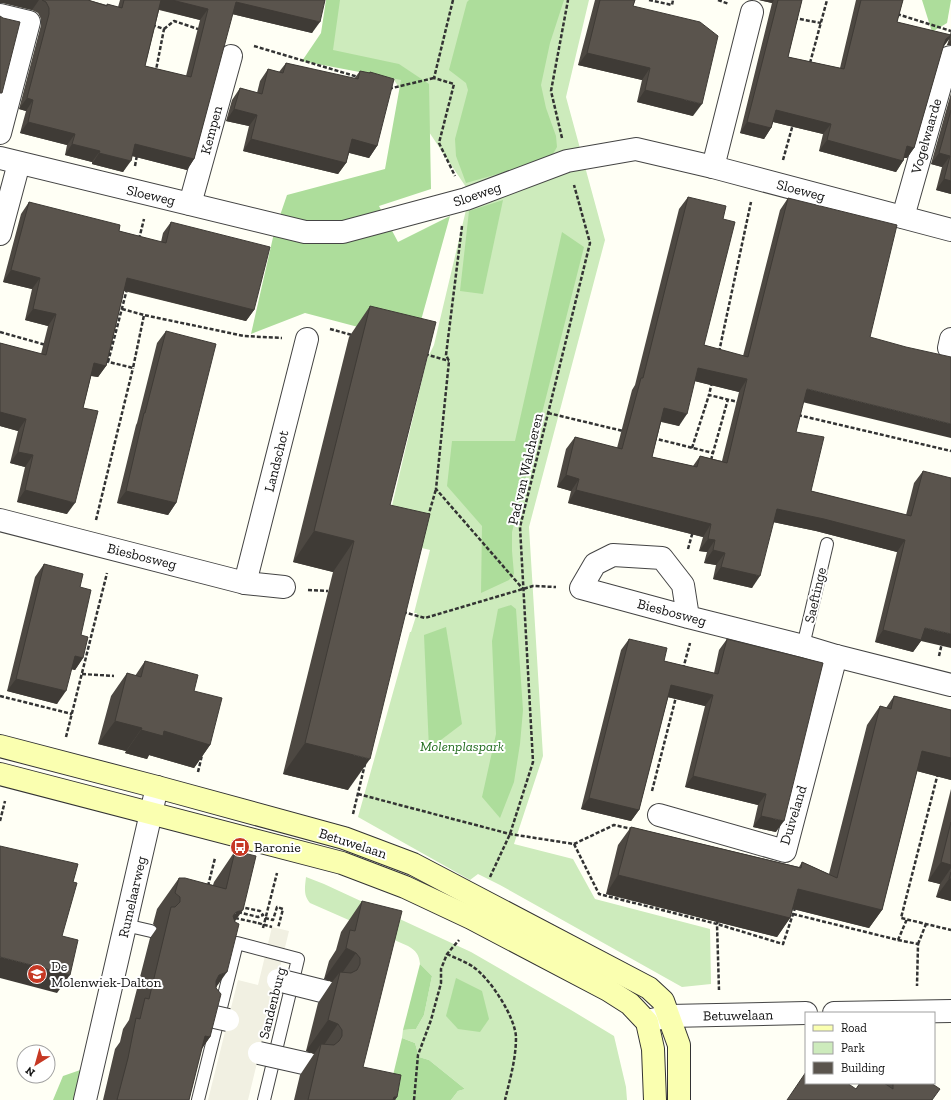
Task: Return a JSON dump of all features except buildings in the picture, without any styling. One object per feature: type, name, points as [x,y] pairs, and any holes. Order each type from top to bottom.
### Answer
[{"type":"street","points":[[713,167],[752,12]]},
{"type":"street","points":[[0,15],[30,22],[0,133]]},
{"type":"street","name":"Kempen","points":[[190,204],[240,50]]},
{"type":"street","name":"Vogelwaarde","points":[[903,217],[948,58],[951,57]]},
{"type":"street","name":"Sloeweg","points":[[9,161],[305,232],[343,232],[466,199],[567,161],[636,149],[777,183],[951,230]]},
{"type":"street","points":[[0,234],[9,161]]},
{"type":"street","name":"Landschot","points":[[245,583],[307,339]]},
{"type":"street","name":"Biesbosweg","points":[[0,520],[245,583],[284,587]]},
{"type":"street","points":[[581,588],[595,564],[612,555],[662,558],[684,585],[692,618]]},
{"type":"street","name":"Biesbosweg","points":[[581,588],[804,646],[836,656],[942,682]]},
{"type":"street","name":"Duiveland","points":[[659,815],[785,851],[836,656]]},
{"type":"street","name":"Betuwelaan","points":[[0,746],[344,838],[413,864],[649,988],[663,1001],[669,1016]]},
{"type":"street","name":"Betuwelaan","points":[[0,774],[342,863],[406,887],[471,918],[608,990],[630,1004],[647,1022],[669,1016],[805,1014]]},
{"type":"street","name":"Rumelaarweg","points":[[85,1100],[157,787]]},
{"type":"street","points":[[278,980],[326,992]]},
{"type":"street","points":[[915,1012],[951,1011]]},
{"type":"street","points":[[206,1015],[228,1020]]},
{"type":"street","points":[[669,1016],[679,1046],[679,1100]]},
{"type":"street","points":[[647,1022],[653,1049],[655,1100]]},
{"type":"street","points":[[259,1053],[308,1064]]},
{"type":"lane","name":"Saeftinge","points":[[804,646],[827,544]]},
{"type":"lane","points":[[125,925],[151,931]]},
{"type":"lane","name":"Sandenburg","points":[[198,1100],[230,950],[237,943],[298,959],[264,1100]]},
{"type":"path","points":[[434,78],[453,0]]},
{"type":"path","name":"Pad van Walcheren","points":[[510,834],[533,762],[520,527],[590,243],[567,161],[552,91],[568,0]]},
{"type":"path","points":[[649,0],[672,5],[673,0]]},
{"type":"path","points":[[808,68],[827,0]]},
{"type":"path","points":[[891,12],[951,30]]},
{"type":"path","points":[[790,18],[821,22]]},
{"type":"path","points":[[154,75],[164,29],[174,22],[204,31]]},
{"type":"path","points":[[150,25],[164,29]]},
{"type":"path","points":[[240,50],[362,78]]},
{"type":"path","points":[[385,85],[392,88],[434,78],[454,84],[440,143],[466,199],[446,355],[449,361],[436,489],[427,520]]},
{"type":"path","points":[[777,183],[794,122]]},
{"type":"path","points":[[138,151],[140,192],[139,240]]},
{"type":"path","points":[[718,356],[756,178]]},
{"type":"path","points":[[108,362],[127,286]]},
{"type":"path","points":[[122,309],[244,336],[307,339],[327,328],[358,336]]},
{"type":"path","points":[[91,544],[133,368],[144,315]]},
{"type":"path","points":[[0,332],[50,346]]},
{"type":"path","points":[[418,353],[449,361]]},
{"type":"path","points":[[101,360],[133,368]]},
{"type":"path","points":[[692,448],[713,379]]},
{"type":"path","points":[[709,395],[743,403]]},
{"type":"path","points":[[711,460],[728,399]]},
{"type":"path","points":[[548,413],[624,431]]},
{"type":"path","points":[[797,415],[951,451]]},
{"type":"path","points":[[647,437],[713,453]]},
{"type":"path","points":[[436,489],[523,589]]},
{"type":"path","points":[[680,580],[694,528]]},
{"type":"path","points":[[66,740],[113,549]]},
{"type":"path","points":[[397,610],[425,618],[533,586],[581,588]]},
{"type":"path","points":[[683,672],[692,618]]},
{"type":"path","points":[[942,682],[944,637]]},
{"type":"path","points":[[82,674],[114,676]]},
{"type":"path","points":[[652,793],[677,695]]},
{"type":"path","points":[[0,696],[72,714]]},
{"type":"path","points":[[197,773],[203,751]]},
{"type":"path","points":[[352,818],[365,764]]},
{"type":"path","points":[[940,766],[901,918],[951,930]]},
{"type":"path","points":[[358,794],[510,834],[574,844],[614,824],[635,830]]},
{"type":"path","points":[[0,821],[5,800]]},
{"type":"path","points":[[574,844],[599,894],[717,924],[783,944],[795,907]]},
{"type":"path","points":[[208,855],[222,860]]},
{"type":"path","points":[[207,892],[215,858]]},
{"type":"path","points":[[270,872],[284,872]]},
{"type":"path","points":[[259,948],[277,873]]},
{"type":"path","points":[[236,912],[258,917],[263,915],[260,911],[239,906]]},
{"type":"path","points":[[265,918],[273,920],[277,907],[283,909],[278,928]]},
{"type":"path","points":[[793,914],[918,944]]},
{"type":"path","points":[[232,917],[272,927]]},
{"type":"path","points":[[719,917],[717,924],[720,1015]]},
{"type":"path","points":[[898,940],[908,919]]},
{"type":"path","points":[[915,1012],[918,944],[926,924]]},
{"type":"path","points":[[414,1100],[418,1055],[441,983],[441,969],[447,954],[462,937]]},
{"type":"path","points":[[447,954],[472,966],[493,986],[508,1011],[516,1035],[513,1068],[504,1100]]},
{"type":"green space","points":[[326,0],[340,0],[333,50],[399,64],[429,84],[431,189],[379,206],[398,242],[450,216],[415,342],[305,313],[251,334],[274,233],[287,195],[385,169],[401,80],[302,61],[321,33]]},
{"type":"green space","name":"Molenplaspark","points":[[337,0],[589,0],[566,97],[605,240],[529,527],[543,756],[514,844],[573,859],[595,899],[710,929],[711,984],[682,987],[500,885],[478,874],[470,880],[358,817],[410,632],[417,613],[414,613],[430,550],[384,539],[427,359],[434,345],[470,193],[390,74],[325,50]]},
{"type":"green space","points":[[469,0],[564,0],[550,43],[541,85],[546,108],[556,136],[557,147],[550,159],[466,183],[456,156],[455,139],[468,90],[466,83],[449,70],[467,2]]},
{"type":"green space","points":[[922,0],[951,0],[947,23],[932,32]]},
{"type":"green space","points":[[503,200],[483,294],[460,291],[469,211]]},
{"type":"green space","points":[[562,232],[584,247],[512,532],[514,574],[509,580],[481,593],[482,526],[447,486],[452,441],[515,441]]},
{"type":"green space","points":[[511,605],[516,609],[523,710],[520,744],[514,782],[500,818],[482,797],[496,734],[492,641],[498,609]]},
{"type":"green space","points":[[446,627],[462,724],[429,749],[424,635]]},
{"type":"green space","points":[[306,877],[471,952],[614,1036],[626,1087],[627,1100],[451,1100],[458,1091],[465,1089],[429,1060],[419,1057],[415,1043],[402,1038],[403,1030],[416,1029],[424,1015],[432,976],[420,964],[417,953],[408,946],[310,903],[305,894]]},
{"type":"green space","points":[[420,964],[432,976],[424,1015],[416,1029],[403,1030]]},
{"type":"green space","points":[[456,978],[482,991],[489,1019],[480,1032],[458,1029],[446,1016]]},
{"type":"green space","points":[[402,1038],[415,1043],[419,1057],[429,1060],[465,1089],[458,1091],[451,1100],[387,1100]]},
{"type":"green space","points":[[86,1068],[77,1100],[53,1100],[63,1076]]},
{"type":"shaded area","points":[[272,927],[289,931],[248,1100],[208,1100],[238,980],[258,985]]},
{"type":"place","name":"Baronie","points":[[240,847]]},
{"type":"place","name":"De Molenwiek-Dalton","points":[[37,974]]}]
